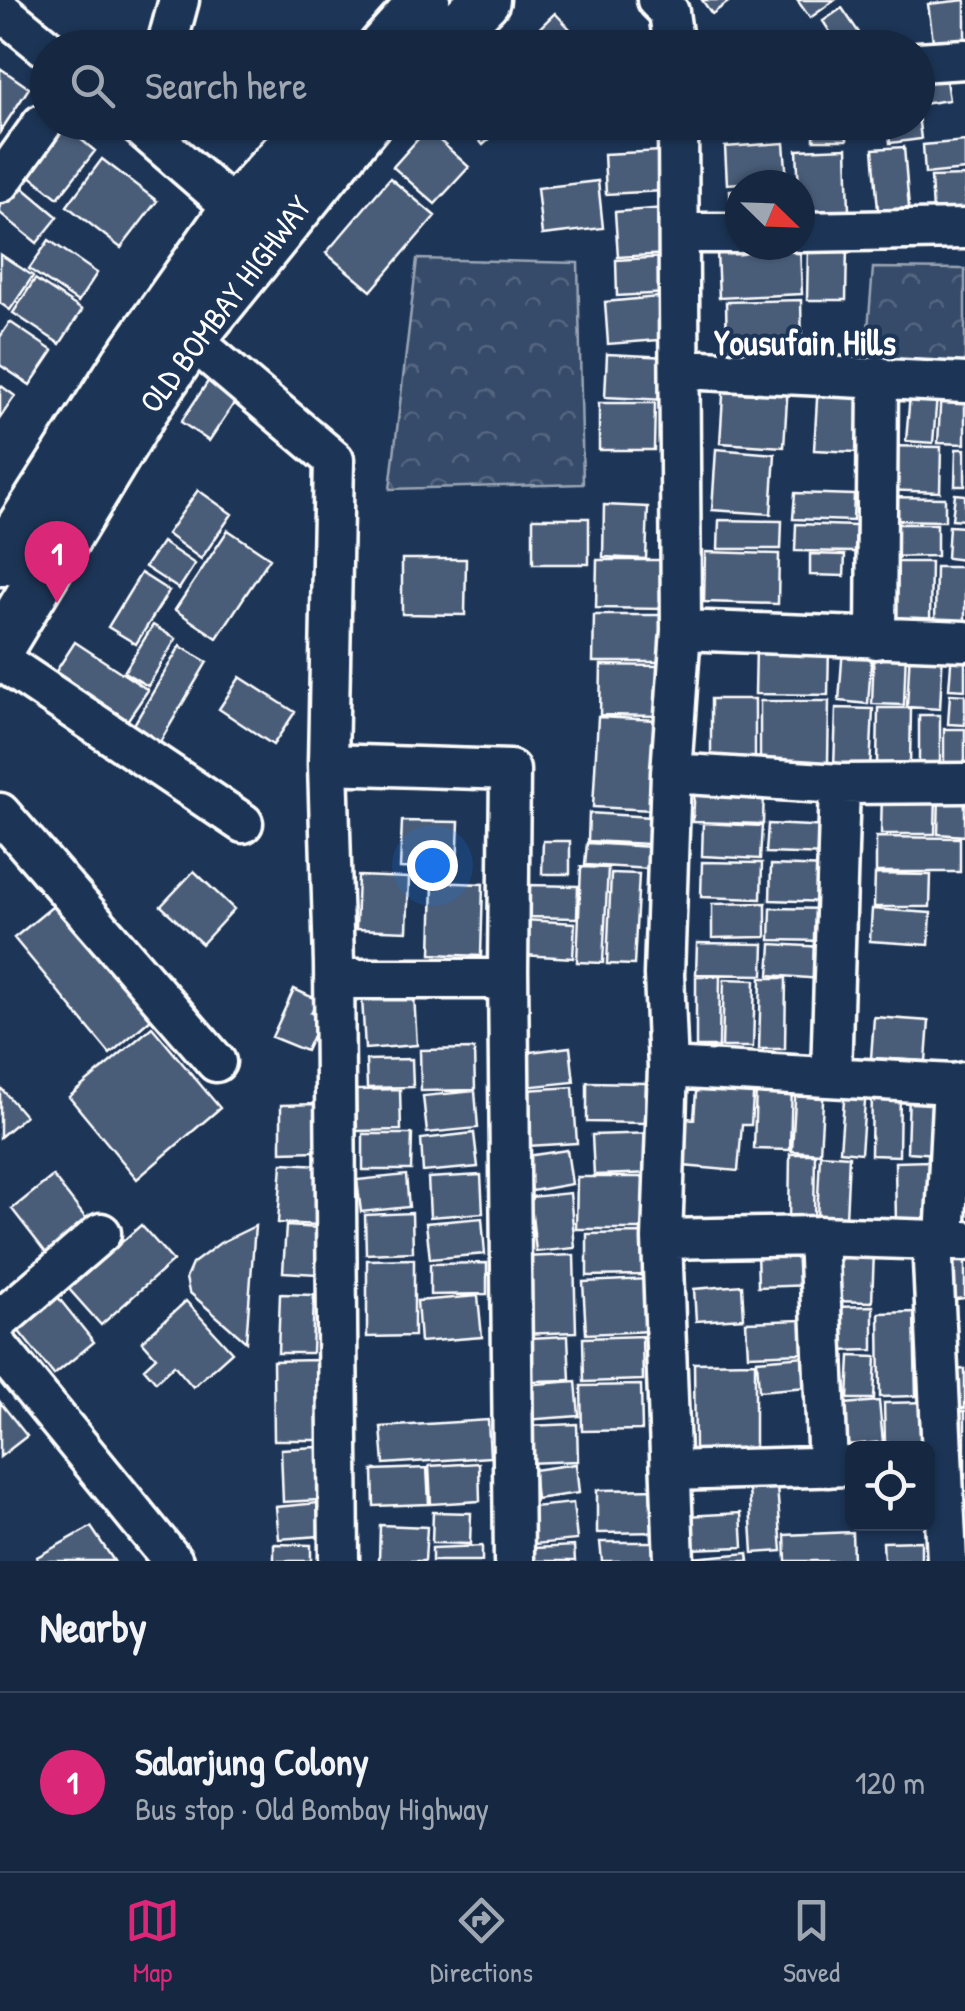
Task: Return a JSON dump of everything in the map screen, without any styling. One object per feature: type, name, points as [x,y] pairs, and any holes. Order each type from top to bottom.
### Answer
[{"type":"main road","points":[[398,30],[425,0]]},
{"type":"main road","points":[[455,30],[485,0]]},
{"type":"main road","name":"OLD BOMBAY HIGHWAY","points":[[0,561],[127,362],[235,209],[298,140]]},
{"type":"main road","name":"OLD BOMBAY HIGHWAY","points":[[0,646],[133,426],[191,340],[352,140]]},
{"type":"street","points":[[171,30],[179,0]]},
{"type":"street","points":[[657,0],[669,12],[672,30]]},
{"type":"street","points":[[0,10],[30,34]]},
{"type":"street","points":[[935,61],[965,60]]},
{"type":"street","points":[[0,183],[31,140]]},
{"type":"street","points":[[156,140],[235,209]]},
{"type":"street","points":[[674,1561],[662,1239],[668,1068],[664,975],[681,630],[678,140]]},
{"type":"street","points":[[815,232],[965,229]]},
{"type":"street","points":[[680,234],[725,232]]},
{"type":"street","points":[[191,340],[334,460],[328,764],[334,979],[339,1561]]},
{"type":"street","points":[[682,369],[965,383]]},
{"type":"street","points":[[876,639],[878,376]]},
{"type":"street","points":[[681,630],[965,641]]},
{"type":"street","points":[[0,660],[243,824]]},
{"type":"street","points":[[328,764],[510,770],[508,979],[514,1561]]},
{"type":"street","points":[[671,773],[840,784],[965,783]]},
{"type":"street","points":[[831,1075],[840,784]]},
{"type":"street","points":[[0,813],[216,1062]]},
{"type":"street","points":[[334,979],[508,979]]},
{"type":"street","points":[[668,1068],[959,1083],[935,1447]]},
{"type":"street","points":[[0,1320],[101,1233]]},
{"type":"street","points":[[662,1239],[818,1236],[947,1240]]},
{"type":"street","points":[[671,1471],[840,1466],[818,1236]]},
{"type":"street","points":[[7,1371],[173,1561]]},
{"type":"street","points":[[935,1471],[947,1561]]},
{"type":"green space","points":[[417,259],[578,263],[583,484],[390,489]]},
{"type":"green space","points":[[873,268],[965,269],[965,366],[865,366]]},
{"type":"building","points":[[702,0],[731,0],[712,14]]},
{"type":"building","points":[[797,0],[835,0],[810,18]]},
{"type":"building","points":[[965,0],[965,44],[935,48],[928,4]]},
{"type":"building","points":[[842,8],[857,30],[829,30],[823,21]]},
{"type":"building","points":[[555,13],[571,30],[538,30]]},
{"type":"building","points":[[944,67],[949,100],[935,102],[935,68]]},
{"type":"building","points":[[0,68],[29,88],[0,132]]},
{"type":"building","points":[[34,140],[82,140],[95,151],[58,198],[15,164]]},
{"type":"building","points":[[417,140],[439,140],[469,167],[435,204],[393,167]]},
{"type":"building","points":[[965,141],[965,170],[925,174],[923,145]]},
{"type":"building","points":[[784,143],[786,170],[726,170],[725,147]]},
{"type":"building","points":[[904,147],[909,208],[878,210],[873,149]]},
{"type":"building","points":[[847,148],[849,210],[815,211],[815,170],[798,170],[797,150]]},
{"type":"building","points":[[661,151],[663,191],[606,194],[604,154]]},
{"type":"building","points":[[102,159],[157,201],[121,248],[67,206]]},
{"type":"building","points":[[965,176],[965,210],[933,212],[931,177]]},
{"type":"building","points":[[390,178],[435,216],[371,291],[326,253]]},
{"type":"building","points":[[15,181],[58,217],[37,243],[0,213],[0,200]]},
{"type":"building","points":[[598,181],[603,228],[542,235],[537,188]]},
{"type":"building","points":[[664,208],[667,254],[618,257],[615,212]]},
{"type":"building","points":[[49,240],[97,273],[78,302],[29,269]]},
{"type":"building","points":[[815,246],[847,246],[846,300],[807,300],[808,260],[815,260]]},
{"type":"building","points":[[717,251],[725,251],[725,260],[801,260],[802,294],[719,298]]},
{"type":"building","points":[[0,254],[33,276],[10,310],[0,303]]},
{"type":"building","points":[[666,257],[667,293],[617,296],[616,260]]},
{"type":"building","points":[[35,279],[82,310],[60,344],[13,313]]},
{"type":"building","points":[[668,296],[671,339],[608,344],[605,302]]},
{"type":"building","points":[[801,300],[802,349],[727,352],[726,302]]},
{"type":"building","points":[[10,322],[53,351],[30,385],[0,365],[0,337]]},
{"type":"building","points":[[607,354],[668,357],[666,400],[605,397]]},
{"type":"building","points":[[209,380],[237,399],[209,441],[181,422]]},
{"type":"building","points":[[724,380],[788,384],[784,447],[720,443]]},
{"type":"building","points":[[818,383],[859,385],[856,452],[814,450]]},
{"type":"building","points":[[0,385],[15,396],[0,418]]},
{"type":"building","points":[[941,389],[965,390],[965,444],[938,443]]},
{"type":"building","points":[[910,394],[937,396],[933,443],[906,441]]},
{"type":"building","points":[[599,403],[655,403],[654,450],[599,450]]},
{"type":"building","points":[[883,446],[941,447],[940,492],[881,490]]},
{"type":"building","points":[[716,449],[775,454],[771,514],[712,510]]},
{"type":"building","points":[[956,449],[965,449],[965,486],[955,486]]},
{"type":"building","points":[[198,490],[232,514],[201,559],[167,534]]},
{"type":"building","points":[[795,493],[854,495],[853,521],[793,519]]},
{"type":"building","points":[[955,494],[965,495],[965,520],[952,519]]},
{"type":"building","points":[[884,497],[945,498],[945,521],[884,520]]},
{"type":"building","points":[[604,505],[648,507],[646,559],[603,557]]},
{"type":"building","points":[[533,518],[589,518],[589,564],[533,564]]},
{"type":"building","points":[[719,520],[782,521],[781,549],[718,549]]},
{"type":"building","points":[[796,524],[856,526],[855,552],[795,551]]},
{"type":"building","points":[[881,524],[937,524],[937,556],[882,557]]},
{"type":"building","points":[[949,526],[965,527],[965,560],[947,558]]},
{"type":"building","points":[[228,530],[270,558],[217,638],[175,610]]},
{"type":"building","points":[[162,542],[195,564],[179,589],[145,567]]},
{"type":"building","points":[[705,552],[779,554],[778,604],[704,602]]},
{"type":"building","points":[[810,554],[845,555],[844,576],[810,575]]},
{"type":"building","points":[[402,559],[466,559],[465,615],[402,614]]},
{"type":"building","points":[[597,560],[664,560],[664,609],[596,608]]},
{"type":"building","points":[[887,562],[931,562],[930,622],[886,622]]},
{"type":"building","points":[[936,567],[965,567],[965,623],[935,622]]},
{"type":"building","points":[[141,573],[169,591],[136,644],[108,627]]},
{"type":"building","points":[[594,615],[663,615],[662,662],[593,662]]},
{"type":"building","points":[[153,625],[176,639],[148,686],[124,672]]},
{"type":"building","points":[[75,642],[148,690],[123,727],[51,679]]},
{"type":"building","points":[[180,646],[207,662],[156,749],[129,733]]},
{"type":"building","points":[[756,646],[829,647],[828,695],[755,694]]},
{"type":"building","points":[[843,647],[872,650],[868,704],[839,701]]},
{"type":"building","points":[[874,648],[906,649],[904,705],[872,704]]},
{"type":"building","points":[[910,648],[943,649],[940,709],[907,707]]},
{"type":"building","points":[[952,651],[965,652],[965,690],[949,689]]},
{"type":"building","points":[[601,665],[660,666],[659,716],[600,715]]},
{"type":"building","points":[[240,677],[295,712],[273,745],[219,709]]},
{"type":"building","points":[[950,694],[965,695],[965,725],[948,724]]},
{"type":"building","points":[[711,699],[755,699],[755,764],[711,764]]},
{"type":"building","points":[[760,701],[829,701],[828,763],[760,762]]},
{"type":"building","points":[[836,708],[873,709],[870,770],[834,768]]},
{"type":"building","points":[[878,708],[911,708],[910,766],[877,765]]},
{"type":"building","points":[[919,715],[940,715],[940,769],[919,769]]},
{"type":"building","points":[[598,717],[657,720],[652,810],[593,807]]},
{"type":"building","points":[[944,729],[965,729],[965,772],[944,772]]},
{"type":"building","points":[[695,784],[764,786],[763,824],[693,822]]},
{"type":"building","points":[[882,792],[936,792],[935,834],[881,834]]},
{"type":"building","points":[[939,792],[965,794],[965,836],[938,834]]},
{"type":"building","points":[[589,813],[650,817],[649,844],[588,841]]},
{"type":"building","points":[[402,821],[459,822],[457,870],[400,868]]},
{"type":"building","points":[[703,823],[762,826],[760,859],[702,856]]},
{"type":"building","points":[[768,824],[831,827],[829,855],[766,853]]},
{"type":"building","points":[[876,837],[960,838],[960,872],[876,872]]},
{"type":"building","points":[[543,841],[570,841],[570,874],[542,874]]},
{"type":"building","points":[[587,843],[652,847],[650,869],[585,865]]},
{"type":"building","points":[[702,862],[762,863],[761,899],[701,897]]},
{"type":"building","points":[[771,865],[829,867],[828,902],[770,900]]},
{"type":"building","points":[[581,867],[608,868],[603,963],[577,962]]},
{"type":"building","points":[[194,871],[234,909],[202,944],[161,906]]},
{"type":"building","points":[[611,873],[639,874],[634,965],[607,964]]},
{"type":"building","points":[[875,874],[931,875],[930,907],[874,907]]},
{"type":"building","points":[[358,876],[409,878],[407,931],[356,929]]},
{"type":"building","points":[[433,882],[483,884],[481,956],[431,954]]},
{"type":"building","points":[[526,885],[578,886],[577,918],[525,917]]},
{"type":"building","points":[[63,898],[158,1013],[110,1054],[14,938]]},
{"type":"building","points":[[766,903],[766,937],[712,938],[712,904]]},
{"type":"building","points":[[771,908],[831,909],[830,941],[770,940]]},
{"type":"building","points":[[872,909],[931,913],[929,945],[870,941]]},
{"type":"building","points":[[524,920],[575,923],[573,958],[522,955]]},
{"type":"building","points":[[697,943],[764,944],[763,975],[696,974]]},
{"type":"building","points":[[771,944],[824,947],[821,979],[769,975]]},
{"type":"building","points":[[696,976],[720,976],[719,1047],[696,1047]]},
{"type":"building","points":[[761,978],[786,978],[785,1049],[759,1049]]},
{"type":"building","points":[[724,979],[755,980],[753,1047],[722,1047]]},
{"type":"building","points":[[294,989],[318,1000],[311,1013],[321,1018],[306,1051],[272,1037]]},
{"type":"building","points":[[414,995],[417,1045],[365,1049],[362,998]]},
{"type":"building","points":[[874,1017],[929,1021],[926,1061],[871,1058]]},
{"type":"building","points":[[152,1027],[220,1108],[137,1179],[69,1097]]},
{"type":"building","points":[[570,1047],[574,1082],[525,1087],[522,1053]]},
{"type":"building","points":[[474,1049],[475,1090],[421,1091],[420,1050]]},
{"type":"building","points":[[412,1059],[413,1087],[367,1088],[366,1060]]},
{"type":"building","points":[[697,1078],[754,1083],[751,1125],[742,1125],[738,1171],[683,1166],[687,1118],[694,1119]]},
{"type":"building","points":[[587,1082],[646,1083],[645,1123],[587,1122]]},
{"type":"building","points":[[796,1083],[824,1085],[820,1153],[792,1151]]},
{"type":"building","points":[[756,1085],[792,1086],[790,1150],[754,1149]]},
{"type":"building","points":[[0,1087],[25,1116],[0,1137]]},
{"type":"building","points":[[573,1087],[577,1143],[528,1146],[525,1090]]},
{"type":"building","points":[[845,1088],[866,1089],[861,1153],[840,1151]]},
{"type":"building","points":[[400,1089],[401,1130],[357,1131],[356,1090]]},
{"type":"building","points":[[872,1089],[900,1089],[899,1156],[871,1155]]},
{"type":"building","points":[[475,1091],[478,1128],[427,1133],[423,1096]]},
{"type":"building","points":[[909,1092],[940,1092],[938,1154],[907,1152]]},
{"type":"building","points":[[319,1104],[319,1151],[281,1152],[281,1105]]},
{"type":"building","points":[[474,1133],[478,1167],[423,1172],[421,1139]]},
{"type":"building","points":[[656,1133],[658,1173],[594,1175],[592,1135]]},
{"type":"building","points":[[363,1134],[412,1134],[411,1170],[363,1170]]},
{"type":"building","points":[[567,1150],[572,1184],[532,1191],[527,1156]]},
{"type":"building","points":[[790,1154],[815,1154],[814,1221],[789,1221]]},
{"type":"building","points":[[820,1154],[849,1156],[846,1219],[817,1218]]},
{"type":"building","points":[[929,1161],[930,1224],[896,1225],[895,1162]]},
{"type":"building","points":[[282,1163],[322,1165],[318,1225],[278,1223]]},
{"type":"building","points":[[406,1175],[409,1207],[361,1212],[357,1180]]},
{"type":"building","points":[[481,1175],[483,1213],[430,1217],[428,1178]]},
{"type":"building","points":[[53,1176],[91,1225],[50,1258],[12,1209]]},
{"type":"building","points":[[577,1177],[644,1177],[644,1229],[576,1229]]},
{"type":"building","points":[[570,1193],[575,1248],[536,1252],[530,1197]]},
{"type":"building","points":[[412,1213],[413,1252],[366,1254],[365,1215]]},
{"type":"building","points":[[482,1218],[485,1254],[430,1259],[426,1223]]},
{"type":"building","points":[[141,1225],[173,1261],[101,1325],[69,1289]]},
{"type":"building","points":[[255,1226],[246,1342],[189,1292],[186,1278],[192,1264],[220,1243]]},
{"type":"building","points":[[286,1226],[320,1228],[317,1274],[283,1272]]},
{"type":"building","points":[[643,1233],[643,1275],[587,1276],[587,1234]]},
{"type":"building","points":[[811,1249],[813,1285],[758,1287],[757,1251]]},
{"type":"building","points":[[833,1251],[874,1252],[872,1302],[831,1301]]},
{"type":"building","points":[[574,1255],[576,1332],[522,1334],[521,1257]]},
{"type":"building","points":[[965,1256],[965,1298],[948,1300],[944,1258]]},
{"type":"building","points":[[414,1259],[414,1336],[367,1337],[367,1260]]},
{"type":"building","points":[[487,1263],[487,1294],[430,1295],[430,1264]]},
{"type":"building","points":[[649,1279],[651,1331],[586,1334],[583,1282]]},
{"type":"building","points":[[742,1285],[744,1318],[696,1321],[694,1289]]},
{"type":"building","points":[[53,1291],[94,1342],[54,1375],[13,1324]]},
{"type":"building","points":[[280,1294],[314,1295],[312,1353],[278,1353]]},
{"type":"building","points":[[478,1296],[482,1337],[420,1342],[417,1301]]},
{"type":"building","points":[[186,1301],[232,1352],[193,1387],[174,1365],[156,1382],[144,1368],[156,1357],[142,1341]]},
{"type":"building","points":[[873,1306],[873,1350],[834,1351],[834,1307]]},
{"type":"building","points":[[914,1312],[916,1396],[880,1397],[879,1313]]},
{"type":"building","points":[[801,1320],[803,1353],[748,1355],[746,1322]]},
{"type":"building","points":[[568,1336],[570,1380],[531,1381],[529,1338]]},
{"type":"building","points":[[642,1336],[643,1380],[584,1382],[583,1338]]},
{"type":"building","points":[[805,1356],[807,1387],[759,1391],[757,1360]]},
{"type":"building","points":[[850,1356],[876,1357],[874,1399],[848,1399]]},
{"type":"building","points":[[317,1360],[318,1440],[274,1440],[273,1361]]},
{"type":"building","points":[[755,1362],[755,1449],[695,1450],[694,1363]]},
{"type":"building","points":[[965,1369],[965,1408],[949,1410],[945,1371]]},
{"type":"building","points":[[576,1381],[579,1416],[525,1420],[522,1385]]},
{"type":"building","points":[[641,1385],[642,1430],[582,1431],[581,1386]]},
{"type":"building","points":[[879,1401],[883,1441],[848,1441],[844,1404]]},
{"type":"building","points":[[0,1402],[27,1436],[0,1457]]},
{"type":"building","points":[[930,1402],[930,1441],[885,1441],[884,1403]]},
{"type":"building","points":[[965,1411],[965,1442],[960,1442],[958,1412]]},
{"type":"building","points":[[488,1420],[490,1457],[384,1464],[381,1427]]},
{"type":"building","points":[[577,1424],[578,1461],[527,1463],[526,1426]]},
{"type":"building","points":[[965,1443],[965,1478],[953,1479],[952,1444]]},
{"type":"building","points":[[317,1447],[319,1500],[283,1502],[281,1449]]},
{"type":"building","points":[[479,1463],[480,1501],[431,1504],[429,1466]]},
{"type":"building","points":[[576,1464],[579,1493],[536,1499],[533,1470]]},
{"type":"building","points":[[427,1468],[429,1504],[374,1506],[373,1470]]},
{"type":"building","points":[[777,1486],[782,1551],[753,1553],[749,1488]]},
{"type":"building","points":[[664,1489],[665,1532],[597,1533],[597,1490]]},
{"type":"building","points":[[318,1503],[320,1536],[279,1539],[276,1507]]},
{"type":"building","points":[[573,1503],[577,1540],[535,1544],[532,1507]]},
{"type":"building","points":[[433,1512],[471,1513],[470,1544],[432,1543]]},
{"type":"building","points":[[741,1513],[743,1547],[688,1549],[686,1516]]},
{"type":"building","points":[[380,1525],[427,1527],[425,1561],[379,1561]]},
{"type":"building","points":[[91,1527],[114,1561],[37,1561],[37,1557]]},
{"type":"building","points":[[852,1532],[853,1561],[786,1561],[785,1535]]},
{"type":"building","points":[[921,1541],[921,1561],[884,1561],[883,1542]]},
{"type":"building","points":[[600,1542],[663,1542],[664,1561],[602,1561]]},
{"type":"building","points":[[274,1544],[311,1545],[311,1561],[274,1561]]},
{"type":"building","points":[[482,1546],[482,1561],[432,1561],[432,1548]]},
{"type":"building","points":[[574,1546],[575,1561],[535,1561],[534,1548]]},
{"type":"building","points":[[748,1553],[749,1561],[692,1561],[692,1558]]},
{"type":"place","name":"Salarjung Colony","points":[[57,603]]},
{"type":"district","name":"Yousufain Hills","points":[[805,342]]}]
